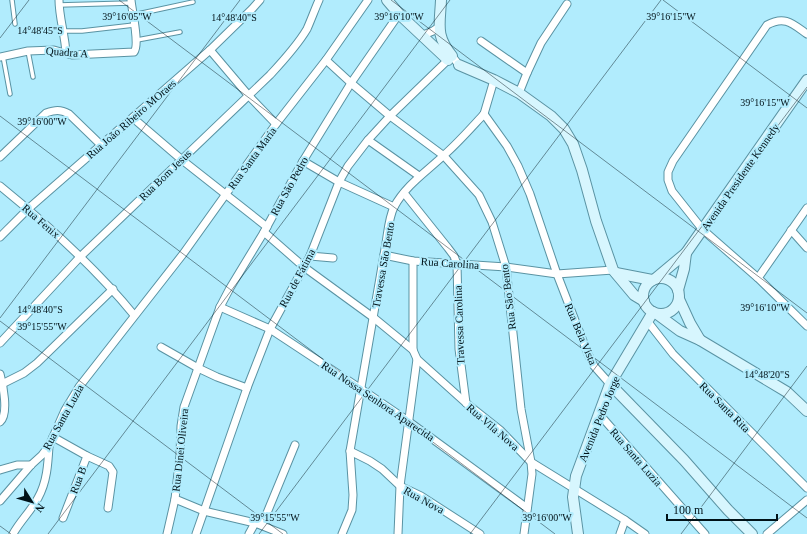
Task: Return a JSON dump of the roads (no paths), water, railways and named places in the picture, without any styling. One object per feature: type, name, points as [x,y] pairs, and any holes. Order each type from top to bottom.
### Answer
[{"type":"street","name":"Rua João Ribeiro MOraes","points":[[0,237],[28,209],[210,50],[260,0]]},
{"type":"street","name":"Rua Bom Jesus","points":[[0,343],[80,257],[249,96],[290,53],[306,29],[319,0]]},
{"type":"street","name":"Rua Santa Maria","points":[[123,330],[183,254],[276,124],[326,60],[368,0]]},
{"type":"street","points":[[387,0],[398,14],[421,36],[459,65],[519,92],[551,116],[564,129],[573,144],[596,221],[614,272],[634,295],[644,302],[646,306],[680,331],[700,340],[788,392],[807,411]]},
{"type":"street","points":[[441,0],[439,27],[444,46],[450,58]]},
{"type":"street","points":[[131,1],[137,40]]},
{"type":"street","points":[[59,3],[66,53]]},
{"type":"street","points":[[519,92],[542,43],[567,4]]},
{"type":"street","name":"Rua São Pedro","points":[[198,368],[220,307],[230,288],[303,161],[351,83],[398,14]]},
{"type":"street","points":[[807,34],[788,21],[774,21],[767,25],[673,161],[668,172],[668,180],[672,191],[703,230],[758,278],[807,326]]},
{"type":"street","points":[[421,36],[439,27]]},
{"type":"street","name":"Quadra A","points":[[1,56],[28,51],[54,50],[72,55],[134,52],[137,49],[137,40]]},
{"type":"street","points":[[481,42],[527,73]]},
{"type":"street","points":[[210,50],[249,96],[276,124]]},
{"type":"street","name":"Rua de Fátima","points":[[196,534],[247,388],[270,329],[310,256],[348,166],[368,140],[390,116],[450,58]]},
{"type":"street","name":"Rua São Bento","points":[[326,60],[390,116],[444,156],[479,195],[487,210],[506,267],[520,409],[531,462],[532,474],[524,534]]},
{"type":"street","points":[[484,114],[494,80]]},
{"type":"street","name":"Avenida Presidente Kennedy","points":[[644,302],[643,293],[646,286],[686,253],[807,80]]},
{"type":"street","points":[[0,156],[46,113],[54,110],[62,110],[69,114],[101,145]]},
{"type":"street","name":"Travessa São Bento","points":[[342,534],[352,510],[350,451],[386,242],[394,207],[419,176],[444,156],[484,114]]},
{"type":"street","name":"Rua Bela Vista","points":[[484,114],[507,146],[518,166],[530,194],[588,354],[594,366],[752,534]]},
{"type":"street","points":[[133,118],[226,195],[304,266],[374,318],[413,350]]},
{"type":"street","points":[[368,140],[419,176]]},
{"type":"street","points":[[303,161],[340,182],[394,207]]},
{"type":"street","name":"Rua Fenix","points":[[0,186],[53,230],[113,289],[134,315]]},
{"type":"street","name":"Travessa Carolina","points":[[404,193],[454,256],[457,264],[459,349],[466,403]]},
{"type":"street","points":[[758,278],[807,208]]},
{"type":"street","points":[[791,230],[807,248]]},
{"type":"street","name":"Avenida Presidente Kennedy","points":[[655,313],[664,314],[671,311],[676,305],[686,253]]},
{"type":"street","name":"Rua Carolina","points":[[384,255],[413,261],[506,267],[558,274],[614,272]]},
{"type":"street","points":[[310,256],[333,258]]},
{"type":"street","points":[[398,534],[400,486],[417,359],[413,350],[413,261]]},
{"type":"street","points":[[614,272],[654,279],[665,278],[673,282],[690,323],[700,340]]},
{"type":"street","points":[[1,384],[24,373],[37,363],[113,289]]},
{"type":"street","name":"Rua Nossa Senhora Aparecida","points":[[220,307],[270,329],[408,421],[527,508]]},
{"type":"street","name":"Avenida Pedro Jorge","points":[[578,534],[574,506],[576,476],[600,415],[610,384],[655,313]]},
{"type":"street","name":"Rua Santa Rita","points":[[648,322],[673,354],[807,488]]},
{"type":"street","name":"Rua Santa Luzia","points":[[0,501],[49,446],[65,410],[79,387],[123,330]]},
{"type":"street","points":[[161,346],[198,368],[247,388]]},
{"type":"street","name":"Rua Vila Nova","points":[[417,359],[466,403],[500,430],[531,462],[574,488]]},
{"type":"street","name":"Rua Dinei Oliveira","points":[[166,534],[175,499],[184,407],[198,368]]},
{"type":"street","points":[[0,374],[5,415],[2,420]]},
{"type":"street","name":"Rua Santa Luzia","points":[[600,415],[704,534]]},
{"type":"street","name":"Rua B","points":[[53,437],[87,456],[63,518]]},
{"type":"street","points":[[249,534],[259,524],[295,445]]},
{"type":"street","points":[[12,534],[38,499],[43,488],[47,475],[49,446]]},
{"type":"street","name":"Rua Nova","points":[[350,451],[376,465],[400,486],[421,496],[472,531],[480,534]]},
{"type":"street","points":[[87,456],[109,466],[113,472],[108,508]]},
{"type":"street","points":[[0,470],[16,466],[32,465]]},
{"type":"street","points":[[574,488],[645,534]]},
{"type":"street","points":[[175,499],[204,511],[259,524],[283,534]]},
{"type":"street","points":[[767,534],[807,500]]},
{"type":"street","points":[[620,534],[625,520]]},
{"type":"lane","points":[[12,0],[15,24]]},
{"type":"lane","points":[[59,3],[131,1]]},
{"type":"lane","points":[[132,15],[193,2]]},
{"type":"lane","points":[[64,31],[82,31],[134,25]]},
{"type":"lane","points":[[137,40],[180,32]]},
{"type":"lane","points":[[28,51],[33,78]]},
{"type":"lane","points":[[1,56],[10,94]]}]
